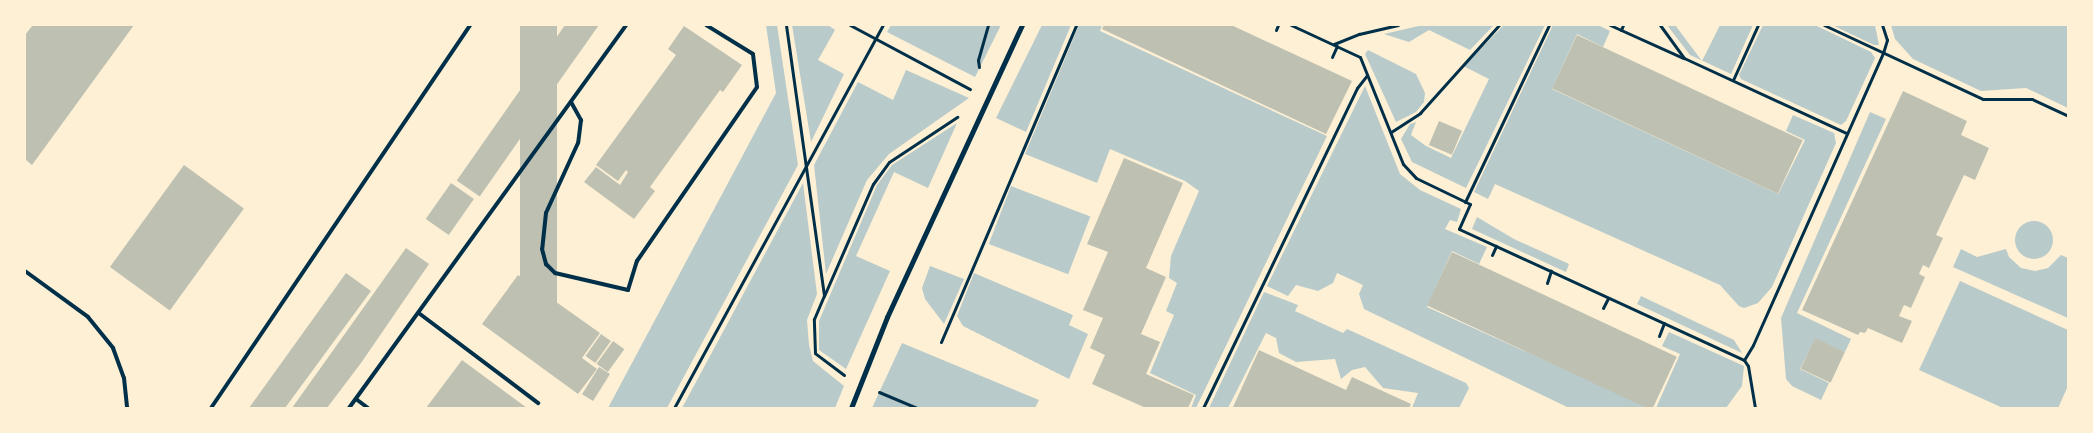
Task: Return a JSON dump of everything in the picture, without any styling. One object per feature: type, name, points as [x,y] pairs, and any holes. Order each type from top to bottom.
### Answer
[{"type":"street","points":[[850,408],[887,317],[986,97],[1022,25]]},
{"type":"lane","points":[[211,408],[470,25]]},
{"type":"lane","points":[[349,408],[420,314],[626,25]]},
{"type":"lane","points":[[571,102],[582,120],[578,142],[546,212],[542,249],[546,264],[555,273],[628,290],[637,261],[757,87],[753,54],[706,25]]},
{"type":"lane","points":[[25,271],[88,317],[113,348],[124,378],[127,408]]},
{"type":"lane","points":[[420,314],[538,403]]},
{"type":"lane","points":[[356,399],[368,408]]},
{"type":"path","points":[[786,25],[824,296]]},
{"type":"path","points":[[850,25],[945,77],[986,97]]},
{"type":"path","points":[[674,408],[883,25]]},
{"type":"path","points":[[941,342],[1076,25]]},
{"type":"path","points":[[1276,30],[1278,25]]},
{"type":"path","points":[[1290,25],[1360,57],[1403,164],[1416,178],[1470,204],[1459,229],[1744,360],[1748,366],[1754,406],[1750,408]]},
{"type":"path","points":[[1335,45],[1359,34],[1398,25]]},
{"type":"path","points":[[1390,132],[1420,114],[1499,25]]},
{"type":"path","points":[[1465,202],[1550,25]]},
{"type":"path","points":[[1610,25],[1846,133]]},
{"type":"path","points":[[1620,30],[1623,25]]},
{"type":"path","points":[[1660,25],[1684,58]]},
{"type":"path","points":[[1733,80],[1758,25]]},
{"type":"path","points":[[1824,25],[1983,98],[2032,100],[2068,116]]},
{"type":"path","points":[[1744,360],[1754,345],[1846,133],[1883,53],[1887,40],[1882,25]]},
{"type":"path","points":[[1332,57],[1335,45]]},
{"type":"path","points":[[1203,408],[1357,88],[1367,74]]},
{"type":"path","points":[[917,408],[860,383],[830,367],[815,353],[814,319],[873,184],[889,162],[986,97]]},
{"type":"path","points":[[1492,255],[1496,246]]},
{"type":"path","points":[[1547,283],[1552,271]]},
{"type":"path","points":[[1603,308],[1608,298]]},
{"type":"path","points":[[1659,336],[1664,323]]},
{"type":"shaded area","points":[[766,25],[777,25],[798,165],[667,408],[608,408],[776,93]]},
{"type":"shaded area","points":[[792,25],[828,25],[835,30],[818,60],[844,74],[811,142]]},
{"type":"shaded area","points":[[891,25],[1001,25],[975,77],[887,32]]},
{"type":"shaded area","points":[[1042,25],[1071,25],[1026,132],[996,118]]},
{"type":"shaded area","points":[[1079,25],[1102,25],[1100,31],[1327,136],[1196,408],[1191,408],[1196,395],[1150,373],[1174,315],[1166,311],[1177,283],[1169,278],[1171,256],[1199,191],[1185,181],[1110,149],[1097,183],[1025,154]]},
{"type":"shaded area","points":[[1423,25],[1494,25],[1470,50],[1429,30],[1409,42],[1384,34]]},
{"type":"shaded area","points":[[1504,25],[1545,25],[1466,188],[1412,162],[1401,139],[1410,124],[1416,122],[1411,135],[1426,146],[1451,158],[1489,79],[1463,66]]},
{"type":"shaded area","points":[[1553,25],[1598,25],[1610,31],[1603,47],[1577,34],[1552,89],[1778,194],[1805,140],[1786,131],[1793,115],[1834,133],[1836,143],[1772,287],[1758,303],[1744,308],[1739,306],[1720,285],[1495,184],[1488,199],[1474,192]]},
{"type":"shaded area","points":[[1667,25],[1675,25],[1701,60],[1690,55]]},
{"type":"shaded area","points":[[1720,25],[1753,25],[1731,74],[1702,61]]},
{"type":"shaded area","points":[[1763,25],[1815,25],[1871,52],[1875,58],[1846,121],[1841,125],[1741,79],[1739,75]]},
{"type":"shaded area","points":[[1832,25],[1875,25],[1879,45],[1874,45]]},
{"type":"shaded area","points":[[1891,25],[2068,25],[2068,108],[2026,88],[1981,91],[1913,59],[1895,39]]},
{"type":"shaded area","points":[[1368,50],[1416,74],[1425,93],[1424,102],[1416,112],[1396,122],[1365,54]]},
{"type":"shaded area","points":[[906,70],[969,98],[889,154],[867,180],[826,274],[814,165],[858,82],[893,100]]},
{"type":"shaded area","points":[[1365,86],[1400,174],[1420,190],[1461,209],[1457,222],[1450,220],[1445,229],[1487,247],[1479,264],[1452,251],[1427,307],[1651,408],[1569,408],[1364,309],[1359,294],[1363,285],[1337,273],[1333,283],[1318,291],[1296,285],[1288,296],[1267,286]]},
{"type":"shaded area","points":[[1870,112],[1886,119],[1797,313],[1851,339],[1845,352],[1815,339],[1800,369],[1829,383],[1821,400],[1792,386],[1786,379],[1781,318]]},
{"type":"shaded area","points":[[957,123],[928,188],[894,172],[856,256],[890,271],[846,369],[819,350],[819,321],[877,185],[892,165]]},
{"type":"shaded area","points":[[803,183],[817,294],[807,320],[809,345],[813,361],[844,386],[835,408],[682,408]]},
{"type":"shaded area","points":[[1011,186],[1090,216],[1068,274],[989,244]]},
{"type":"shaded area","points":[[1477,217],[1514,239],[1569,264],[1566,272],[1472,229]]},
{"type":"shaded area","points":[[2034,221],[2048,226],[2053,240],[2048,254],[2034,259],[2020,254],[2015,240],[2020,226]]},
{"type":"shaded area","points":[[1961,249],[1977,257],[2006,249],[2009,257],[2021,268],[2035,271],[2048,268],[2061,255],[2068,258],[2068,318],[1953,267]]},
{"type":"shaded area","points":[[930,266],[964,279],[944,324],[925,299],[922,288]]},
{"type":"shaded area","points":[[974,273],[1073,315],[1069,325],[1088,334],[1069,379],[963,326],[957,316]]},
{"type":"shaded area","points":[[1960,281],[2068,330],[2068,386],[2058,408],[2003,408],[1919,370]]},
{"type":"shaded area","points":[[1264,292],[1298,305],[1295,311],[1343,333],[1347,329],[1466,383],[1469,388],[1459,408],[1412,408],[1418,393],[1383,388],[1365,367],[1352,370],[1341,379],[1335,359],[1296,362],[1279,353],[1276,338],[1266,333],[1228,408],[1209,408]]},
{"type":"shaded area","points":[[1641,296],[1734,340],[1742,353],[1637,304]]},
{"type":"shaded area","points":[[1669,332],[1744,366],[1742,386],[1726,408],[1656,408],[1680,354],[1662,346]]},
{"type":"shaded area","points":[[902,343],[1039,400],[1035,408],[872,408]]},
{"type":"building","points":[[33,25],[134,25],[32,165],[25,159],[25,35]]},
{"type":"building","points":[[520,25],[557,25],[557,323],[520,323]]},
{"type":"building","points":[[565,25],[599,25],[548,97],[526,81]]},
{"type":"building","points":[[1104,25],[1231,25],[1352,81],[1326,134],[1102,29]]},
{"type":"building","points":[[684,26],[742,65],[723,92],[720,90],[650,187],[655,191],[634,219],[584,182],[596,167],[620,185],[628,172],[626,170],[618,181],[596,165],[676,55],[668,49]]},
{"type":"building","points":[[1577,35],[1803,140],[1778,194],[1552,88]]},
{"type":"building","points":[[525,83],[548,99],[480,197],[457,180]]},
{"type":"building","points":[[1903,91],[1967,121],[1961,135],[1989,148],[1975,180],[1964,175],[1936,235],[1943,238],[1929,268],[1923,265],[1919,274],[1925,277],[1911,308],[1904,305],[1899,316],[1912,321],[1902,343],[1868,328],[1865,333],[1860,332],[1858,335],[1802,310]]},
{"type":"building","points":[[1439,121],[1462,131],[1452,155],[1429,145]]},
{"type":"building","points":[[1124,158],[1183,183],[1146,268],[1166,277],[1141,334],[1160,342],[1146,374],[1194,395],[1188,408],[1146,408],[1092,384],[1105,355],[1090,348],[1103,318],[1083,310],[1108,252],[1087,244]]},
{"type":"building","points":[[184,165],[244,208],[170,310],[110,267]]},
{"type":"building","points":[[451,183],[474,199],[449,235],[426,219]]},
{"type":"building","points":[[406,248],[429,264],[361,363],[327,408],[292,408]]},
{"type":"building","points":[[1452,252],[1677,357],[1653,408],[1647,408],[1427,305]]},
{"type":"building","points":[[346,273],[371,291],[285,408],[249,408]]},
{"type":"building","points":[[518,275],[600,333],[582,358],[597,369],[578,394],[482,324]]},
{"type":"building","points":[[601,334],[611,341],[595,363],[586,356]]},
{"type":"building","points":[[1815,338],[1845,352],[1831,383],[1801,369]]},
{"type":"building","points":[[613,341],[624,349],[608,372],[597,364]]},
{"type":"building","points":[[1259,350],[1346,390],[1352,377],[1411,404],[1409,408],[1233,407]]},
{"type":"building","points":[[462,360],[527,408],[426,408]]},
{"type":"building","points":[[599,367],[610,374],[593,401],[582,394]]}]
